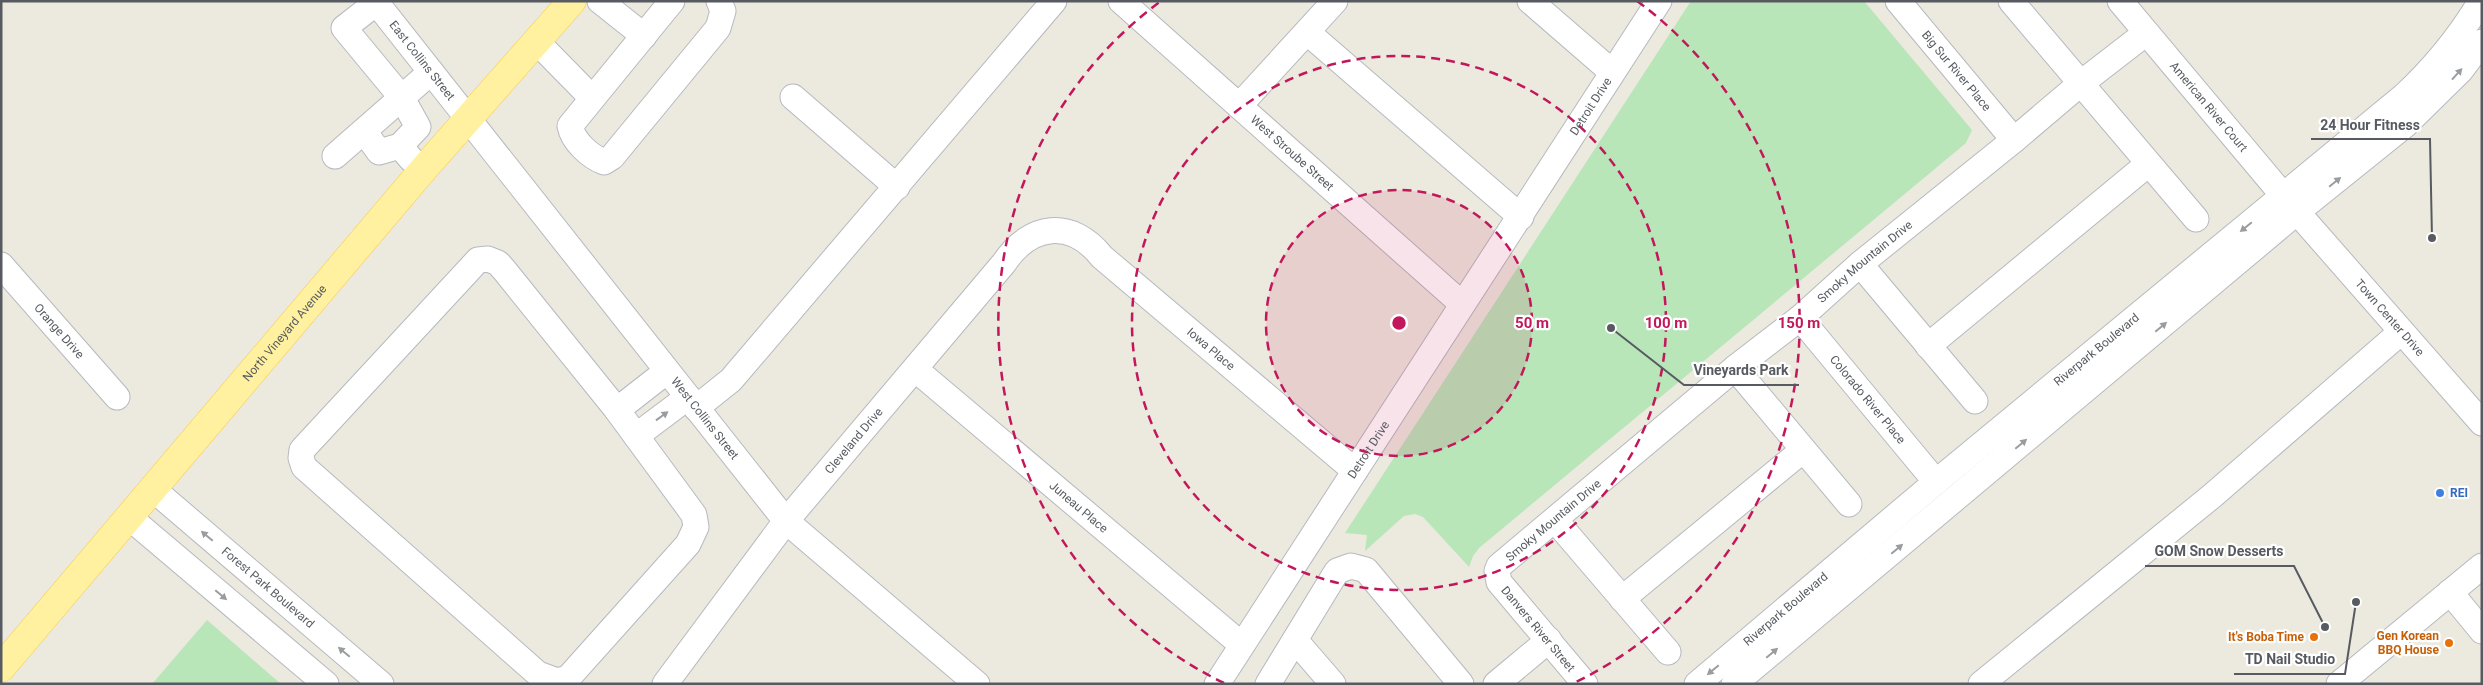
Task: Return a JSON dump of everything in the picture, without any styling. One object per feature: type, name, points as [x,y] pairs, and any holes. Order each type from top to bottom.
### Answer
[{"type":"main road","name":"North Vineyard Avenue","points":[[1,668],[154,490],[422,171],[538,43],[572,1]]},
{"type":"street","points":[[600,1],[644,36]]},
{"type":"street","points":[[672,1],[570,126],[572,136],[595,159],[604,162],[612,157],[718,28],[723,11],[720,1]]},
{"type":"street","points":[[636,436],[730,380],[897,187],[1054,1]]},
{"type":"street","name":"West Stroube Street","points":[[1121,1],[1462,304]]},
{"type":"street","points":[[1239,106],[1308,33],[1335,1]]},
{"type":"street","name":"Detroit Drive","points":[[1530,1],[1612,72]]},
{"type":"street","name":"Detroit Drive","points":[[1217,684],[1659,1]]},
{"type":"street","name":"Big Sur River Place","points":[[1898,1],[2014,140]]},
{"type":"street","points":[[2011,1],[2196,219]]},
{"type":"street","name":"American River Court","points":[[2120,1],[2290,204]]},
{"type":"street","name":"Riverpark Boulevard","points":[[1734,684],[2290,204],[2431,72],[2455,43],[2481,1]]},
{"type":"street","points":[[364,131],[379,152],[400,146],[418,127],[402,98],[344,28],[376,2]]},
{"type":"street","name":"East Collins Street","points":[[376,2],[469,121]]},
{"type":"street","points":[[1308,33],[1521,217]]},
{"type":"street","name":"Smoky Mountain Drive","points":[[1497,571],[1504,561],[1735,368],[1800,318],[1860,264],[2014,140],[2080,84],[2146,33]]},
{"type":"street","name":"Riverpark Boulevard","points":[[1697,684],[1936,482],[2290,204],[2406,125],[2461,70],[2482,42]]},
{"type":"street","points":[[538,43],[592,98]]},
{"type":"street","points":[[335,156],[431,72]]},
{"type":"street","points":[[793,97],[897,187]]},
{"type":"street","name":"West Collins Street","points":[[469,121],[786,521],[977,684]]},
{"type":"street","points":[[400,146],[422,171]]},
{"type":"street","points":[[1928,346],[2148,164]]},
{"type":"street","name":"Town Center Drive","points":[[2290,204],[2482,423]]},
{"type":"street","name":"Cleveland Drive","points":[[665,684],[786,521],[916,369],[1004,263],[1014,248],[1027,238],[1042,232],[1058,230],[1066,232]]},
{"type":"street","name":"Iowa Place","points":[[1066,232],[1088,242],[1124,276],[1355,471]]},
{"type":"street","points":[[488,259],[498,263],[505,271],[636,436],[694,515],[696,527],[693,537],[568,678],[558,683],[538,674],[304,467],[301,458],[302,450],[478,260],[488,259]]},
{"type":"street","points":[[1860,264],[1975,401]]},
{"type":"street","name":"Orange Drive","points":[[1,265],[117,397]]},
{"type":"street","name":"Colorado River Place","points":[[1800,318],[1936,482]]},
{"type":"street","points":[[1981,684],[2212,496],[2401,332]]},
{"type":"street","points":[[1735,368],[1849,504]]},
{"type":"street","name":"Juneau Place","points":[[916,369],[1242,645]]},
{"type":"street","points":[[617,410],[667,371]]},
{"type":"street","points":[[1622,599],[1803,450]]},
{"type":"street","name":"Forest Park Boulevard","points":[[154,490],[381,684]]},
{"type":"street","points":[[130,518],[326,684]]},
{"type":"street","points":[[1555,520],[1668,652]]},
{"type":"street","points":[[1268,684],[1337,571],[1350,566],[1366,570],[1461,684]]},
{"type":"street","points":[[2340,684],[2482,566]]},
{"type":"street","name":"Danvers River Street","points":[[1497,571],[1499,582],[1585,684]]},
{"type":"street","points":[[2450,592],[2482,631]]},
{"type":"street","points":[[1295,640],[1333,684]]},
{"type":"street","points":[[1496,684],[1549,640]]},
{"type":"green space","points":[[1691,1],[1864,1],[1972,130],[1966,143],[1479,548],[1473,556],[1469,567],[1423,517],[1415,514],[1404,516],[1365,551],[1367,535],[1345,533]]},
{"type":"green space","points":[[207,620],[281,684],[152,684]]},
{"type":"place","name":"24 Hour Fitness","points":[[2432,238]]},
{"type":"place","name":"Vineyards Park","points":[[1611,328]]},
{"type":"place","name":"REI","points":[[2440,493]]},
{"type":"place","name":"TD Nail Studio","points":[[2356,602]]},
{"type":"place","name":"GOM Snow Desserts","points":[[2325,627]]},
{"type":"place","name":"It's Boba Time","points":[[2314,637]]},
{"type":"place","name":"Gen Korean BBQ House","points":[[2449,643]]}]
